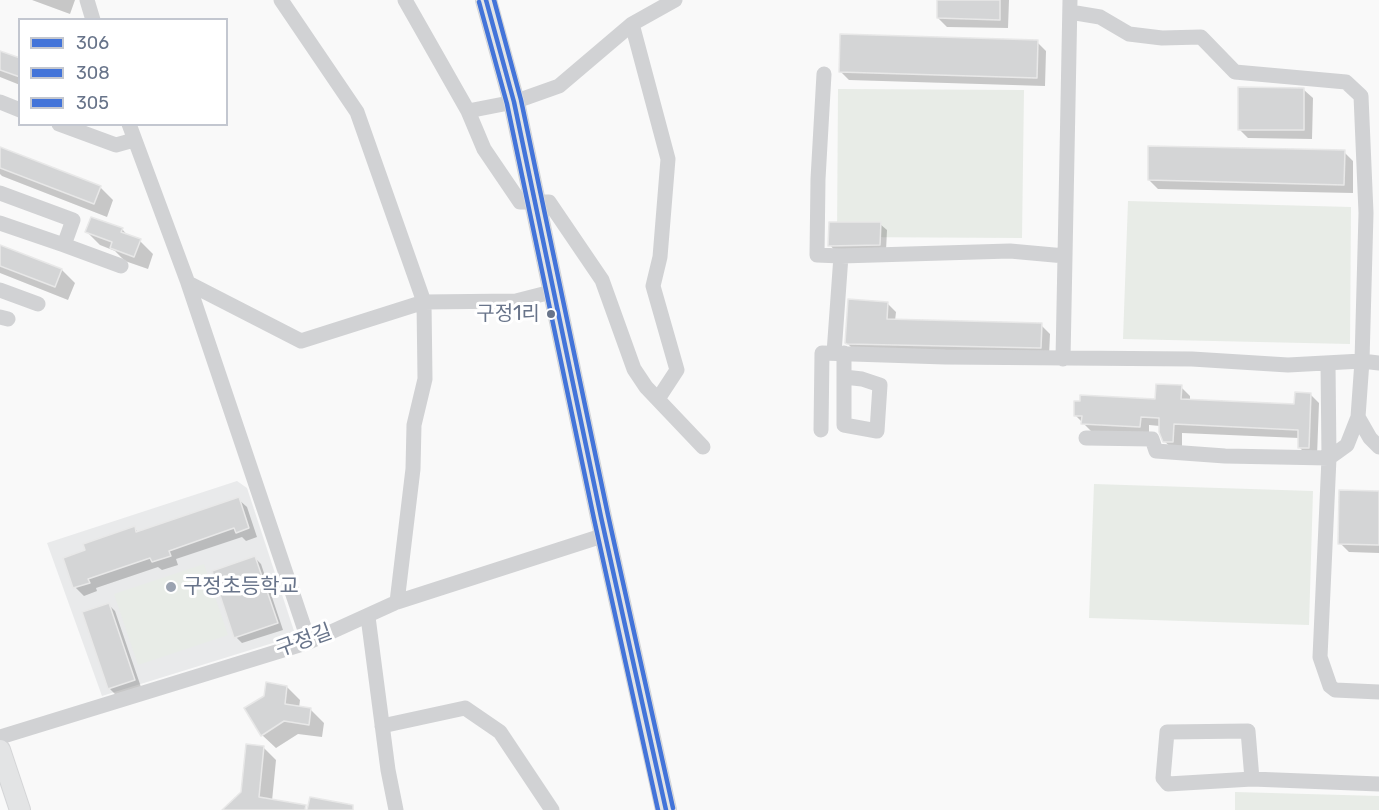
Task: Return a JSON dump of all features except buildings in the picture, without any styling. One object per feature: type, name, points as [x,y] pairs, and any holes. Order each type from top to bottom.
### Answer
[{"type":"main road","points":[[486,0],[514,102],[605,535],[666,810]]},
{"type":"main road","points":[[0,750],[20,810]]},
{"type":"street","points":[[87,0],[92,18]]},
{"type":"street","points":[[281,0],[357,112],[424,302],[425,378],[414,426],[413,469],[396,602]]},
{"type":"street","points":[[405,0],[468,111],[484,149],[520,202],[549,202],[602,280],[634,369],[646,387],[703,447]]},
{"type":"street","points":[[468,111],[514,102],[559,86],[632,24],[675,0]]},
{"type":"street","points":[[1063,359],[1070,6],[1100,17],[1129,34],[1162,38],[1201,37],[1235,72],[1346,82],[1361,96],[1366,213],[1362,361],[1358,417],[1347,445],[1329,458],[1225,456],[1156,451],[1152,439],[1086,438]]},
{"type":"street","points":[[632,24],[668,159],[660,257],[653,286],[677,370],[658,399]]},
{"type":"street","points":[[824,74],[818,179],[817,255],[1010,250],[1065,256]]},
{"type":"street","points":[[0,102],[18,109]]},
{"type":"street","points":[[64,126],[116,146],[134,140]]},
{"type":"street","points":[[130,126],[188,283],[309,642]]},
{"type":"street","points":[[0,193],[73,220],[64,245]]},
{"type":"street","points":[[0,223],[121,266]]},
{"type":"street","points":[[841,256],[839,353],[844,377]]},
{"type":"street","points":[[188,283],[302,341],[424,302],[516,301],[555,291]]},
{"type":"street","points":[[0,290],[38,304]]},
{"type":"street","points":[[821,430],[822,353],[1063,359],[1192,359],[1287,365],[1362,361],[1379,363]]},
{"type":"street","points":[[1328,363],[1329,458],[1320,657],[1330,686],[1335,690],[1379,692]]},
{"type":"street","points":[[1358,417],[1370,438],[1379,447]]},
{"type":"street","name":"구정길","points":[[0,737],[309,642],[368,617],[396,602],[605,535]]},
{"type":"street","points":[[368,617],[387,770],[396,810]]},
{"type":"street","points":[[382,726],[465,708],[500,732],[552,810]]},
{"type":"street","points":[[1252,779],[1248,731],[1167,732],[1163,778],[1168,784],[1252,779],[1379,784]]},
{"type":"shaded area","points":[[838,89],[1024,90],[1022,238],[837,237]]},
{"type":"shaded area","points":[[1128,201],[1351,207],[1350,344],[1123,339]]},
{"type":"shaded area","name":"구정초등학교","points":[[237,481],[247,488],[294,631],[289,638],[102,696],[47,543]]},
{"type":"shaded area","points":[[1094,484],[1313,491],[1309,625],[1089,618]]},
{"type":"shaded area","points":[[204,564],[228,635],[138,665],[114,594]]},
{"type":"shaded area","points":[[1235,792],[1379,796],[1379,810],[1235,810]]},
{"type":"transit line","name":"306","points":[[486,0],[514,102],[601,517],[666,810]]},
{"type":"transit line","name":"305","points":[[494,0],[521,100],[608,515],[673,808]]},
{"type":"transit line","name":"308","points":[[479,2],[507,104],[658,810]]},
{"type":"place","name":"구정1리","points":[[551,314]]},
{"type":"place","name":"구정초등학교","points":[[171,587]]}]
